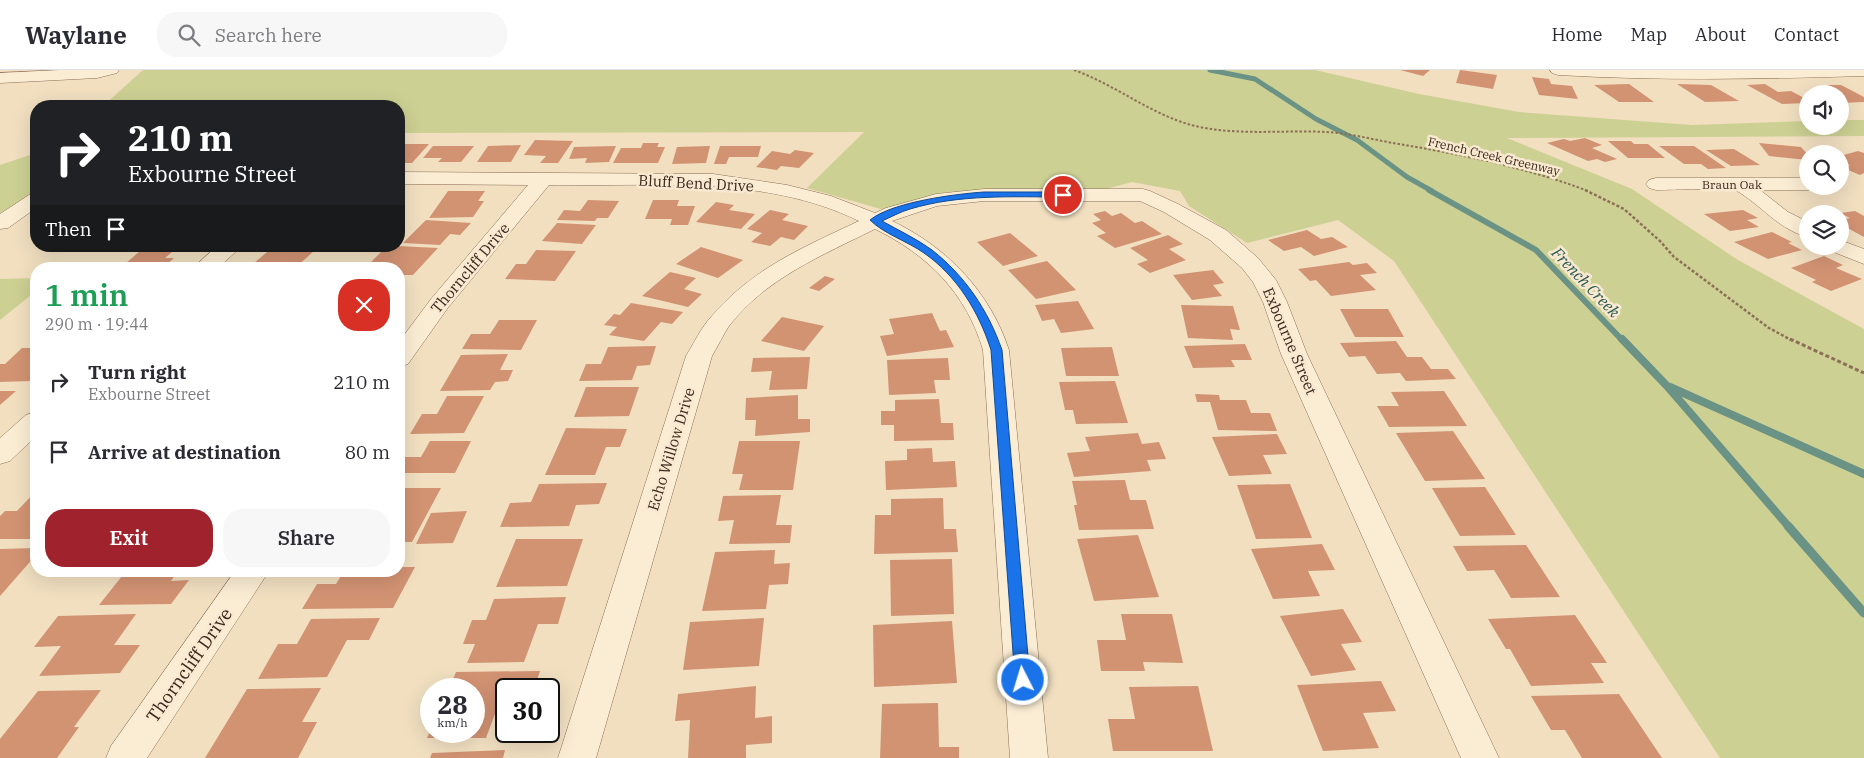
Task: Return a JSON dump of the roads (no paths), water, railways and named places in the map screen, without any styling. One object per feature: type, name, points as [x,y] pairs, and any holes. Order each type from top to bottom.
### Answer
[{"type":"street","points":[[0,78],[43,73],[111,70]]},
{"type":"street","points":[[1558,70],[1611,73],[1864,71]]},
{"type":"street","name":"Bluff Bend Drive","points":[[405,178],[710,180],[751,184],[834,203],[875,220],[928,251],[949,270],[978,305],[989,327],[996,350],[1029,758]]},
{"type":"street","name":"Thorncliff Drive","points":[[405,352],[439,304],[544,179]]},
{"type":"street","name":"Braun Oak","points":[[1656,184],[1799,184]]},
{"type":"street","points":[[1740,184],[1781,216],[1799,226]]},
{"type":"street","name":"Exbourne Street","points":[[875,220],[921,203],[968,196],[1143,195],[1171,208],[1218,235],[1235,249],[1264,280],[1275,302],[1294,354],[1480,758]]},
{"type":"street","points":[[0,222],[30,203]]},
{"type":"street","name":"Echo Willow Drive","points":[[577,758],[699,356],[708,339],[733,308],[767,277],[790,263],[875,220]]},
{"type":"street","points":[[1849,250],[1864,257]]},
{"type":"street","points":[[212,262],[224,252]]},
{"type":"street","points":[[0,454],[30,426]]},
{"type":"street","name":"Thorncliff Drive","points":[[125,758],[249,577]]},
{"type":"waterway","name":"French Creek","points":[[1210,70],[1255,79],[1316,119],[1357,140],[1407,177],[1432,191]]},
{"type":"waterway","name":"French Creek","points":[[1429,190],[1536,250],[1623,341]]},
{"type":"waterway","name":"French Creek","points":[[1622,339],[1667,386],[1789,527]]},
{"type":"waterway","points":[[1670,387],[1864,474]]},
{"type":"waterway","name":"French Creek","points":[[1788,526],[1864,613]]}]
